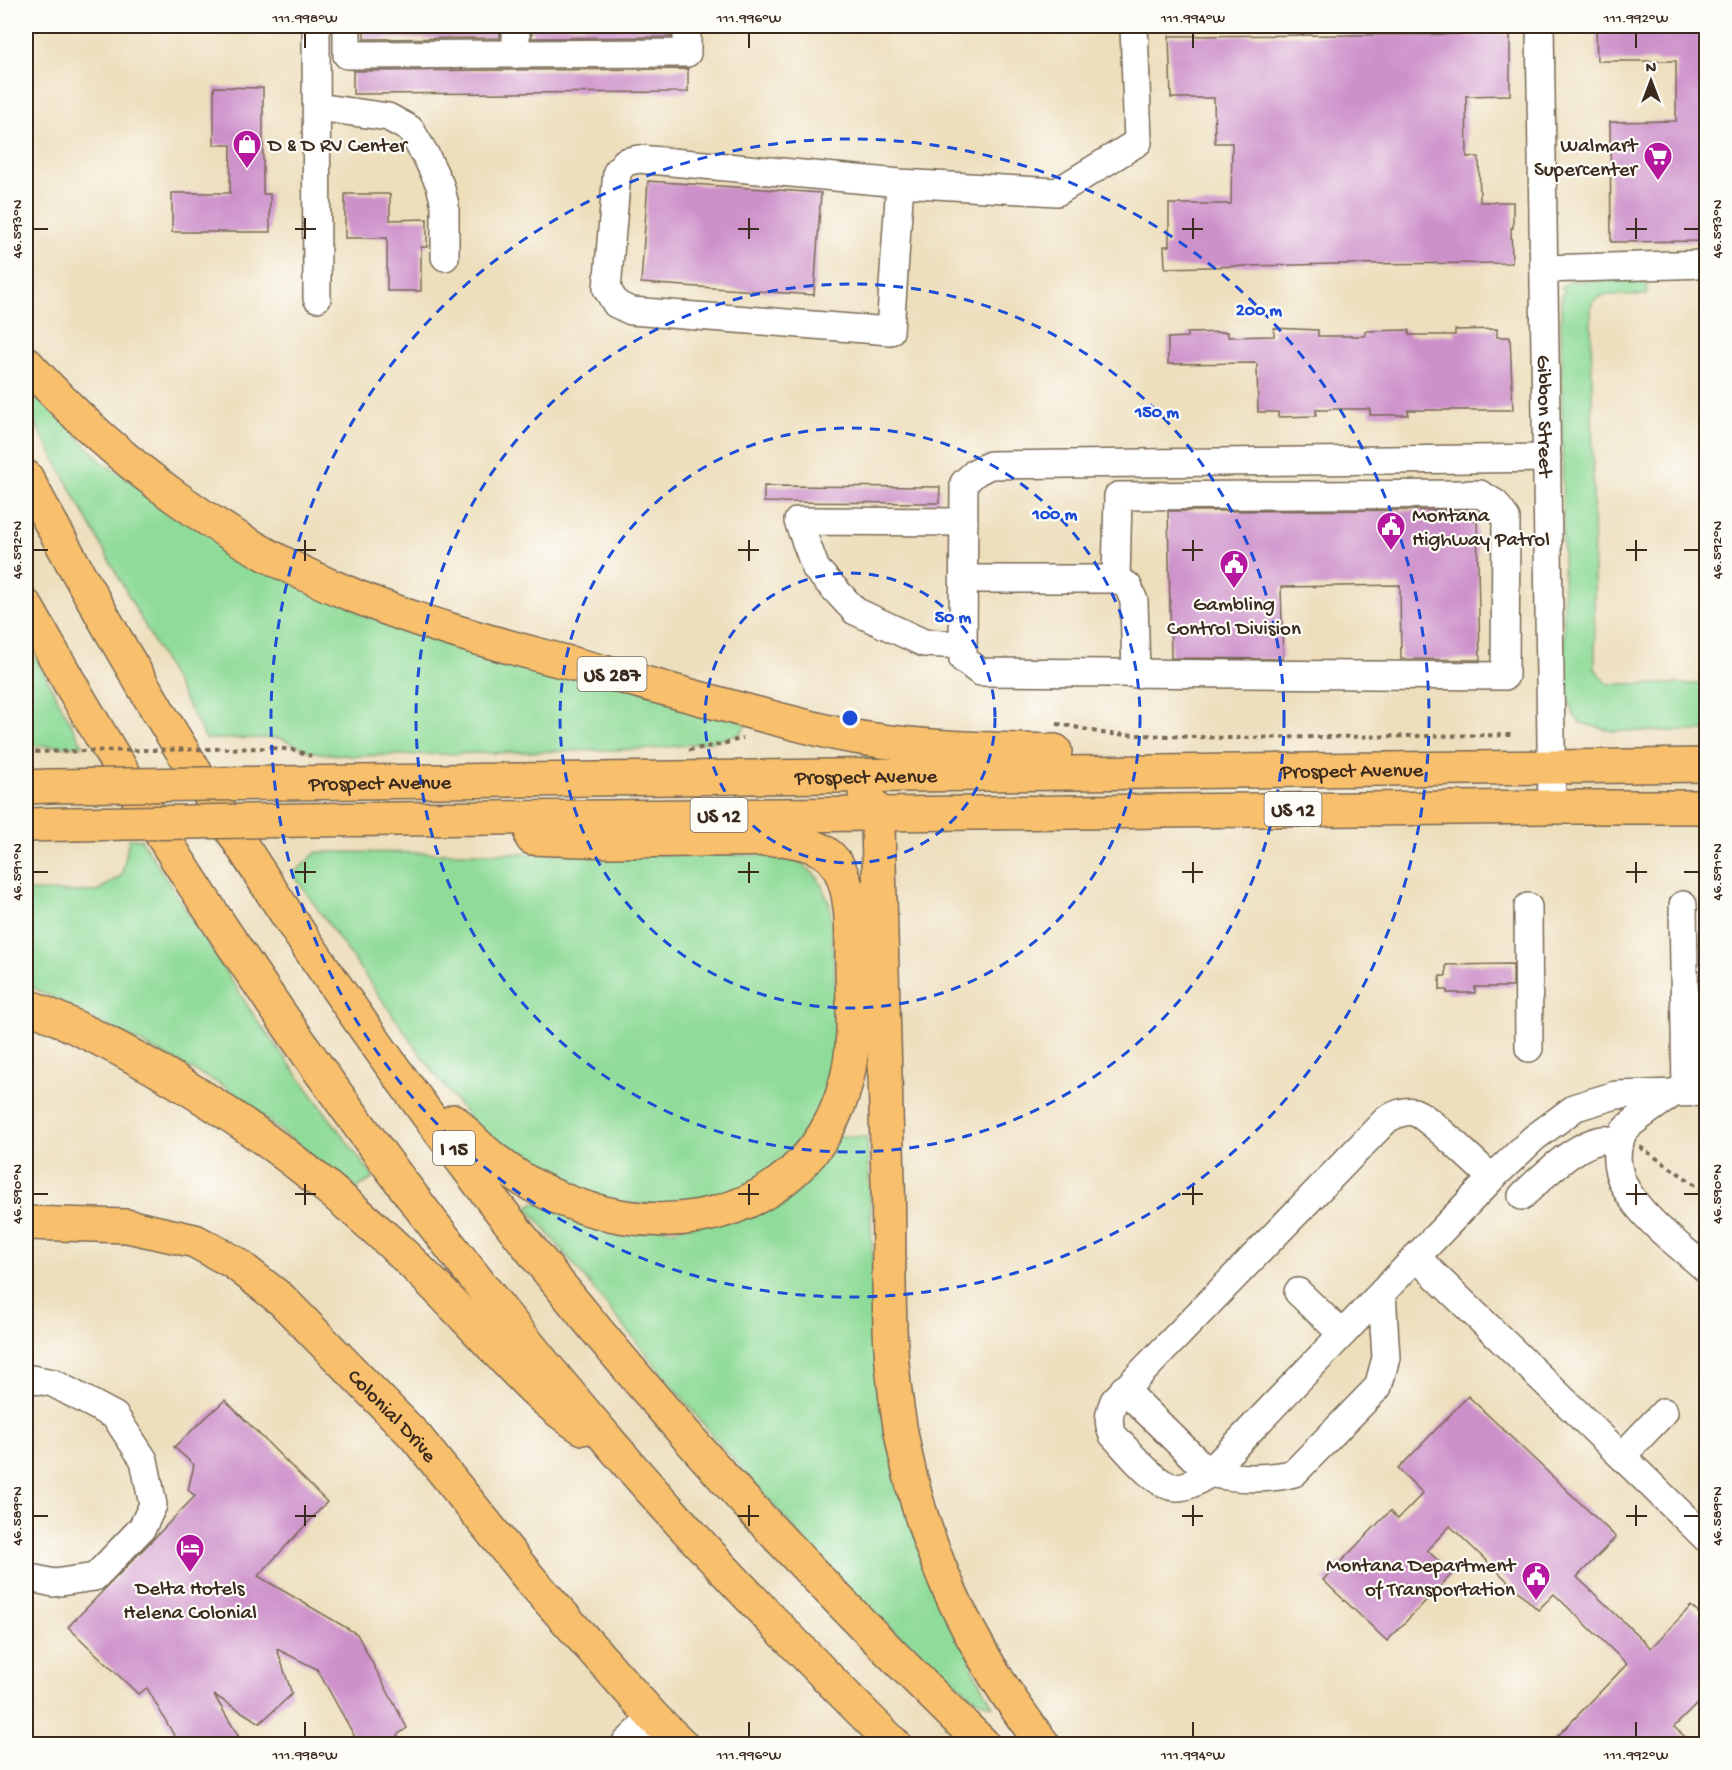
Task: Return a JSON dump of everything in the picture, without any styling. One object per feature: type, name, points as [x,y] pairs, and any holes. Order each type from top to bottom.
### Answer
[{"type":"main road","name":"US 287","points":[[26,363],[62,402],[111,447],[195,512],[253,547],[322,582],[423,621],[727,705],[865,739],[934,747],[1143,754],[1278,770]]},
{"type":"main road","name":"I 15","points":[[26,477],[81,580],[152,703],[223,818],[305,942],[442,1134],[603,1338],[696,1446],[791,1550],[983,1744]]},
{"type":"main road","points":[[26,606],[153,820],[229,938],[309,1057],[465,1265],[614,1447],[709,1552],[894,1744]]},
{"type":"main road","name":"Prospect Avenue","points":[[37,787],[1707,765]]},
{"type":"main road","points":[[818,775],[831,776],[848,782],[868,798],[876,813],[889,1202],[890,1329],[902,1443],[913,1492],[927,1538],[956,1607],[991,1671],[1043,1744]]},
{"type":"main road","name":"Prospect Avenue","points":[[26,825],[876,813],[1707,807]]},
{"type":"main road","points":[[305,942],[469,1137],[508,1171],[558,1198],[593,1210],[630,1218],[667,1221],[703,1217],[736,1208],[767,1192],[796,1170],[819,1144],[836,1114],[842,1097],[850,1066],[853,1034],[849,906],[840,870],[826,853],[807,845],[782,839],[608,841],[550,839],[472,832],[403,819]]},
{"type":"main road","points":[[26,1005],[154,1069],[218,1107],[287,1155],[352,1208],[411,1261],[546,1403],[614,1447]]},
{"type":"main road","name":"Colonial Drive","points":[[26,1223],[127,1226],[195,1241],[235,1263],[282,1300],[416,1437],[530,1579],[653,1717],[681,1744]]},
{"type":"street","points":[[316,26],[317,298]]},
{"type":"street","points":[[347,26],[347,55],[687,53],[687,26]]},
{"type":"street","points":[[516,26],[516,54]]},
{"type":"street","points":[[900,183],[890,331],[631,311],[616,304],[607,289],[617,172],[625,162],[639,159],[900,183],[1057,192],[1138,142],[1134,26]]},
{"type":"street","name":"Gibbon Street","points":[[1540,26],[1552,807]]},
{"type":"street","points":[[318,107],[388,117],[410,129],[440,185],[445,206],[445,257]]},
{"type":"street","points":[[1544,268],[1707,264]]},
{"type":"street","points":[[1116,579],[1118,496],[1480,494],[1495,503],[1506,518],[1505,676],[980,672],[963,659],[964,483],[976,472],[990,465],[1547,458]]},
{"type":"street","points":[[963,645],[924,643],[855,611],[816,569],[798,522],[964,522]]},
{"type":"street","points":[[964,579],[1116,579],[1128,586],[1134,601],[1136,674]]},
{"type":"street","points":[[1683,905],[1689,1092]]},
{"type":"street","points":[[1528,907],[1529,1048]]},
{"type":"street","points":[[1689,1092],[1625,1129],[1617,1151],[1621,1181],[1642,1212],[1707,1269]]},
{"type":"street","points":[[1501,1170],[1414,1112],[1401,1112],[1387,1119],[1124,1389],[1114,1401],[1109,1414],[1109,1426],[1113,1435],[1160,1483],[1175,1488],[1191,1484],[1209,1473],[1416,1257],[1534,1138],[1576,1107],[1616,1095],[1689,1092]]},
{"type":"street","points":[[1522,1196],[1552,1167],[1576,1151],[1601,1140],[1620,1142]]},
{"type":"street","points":[[1416,1257],[1707,1538]]},
{"type":"street","points":[[1298,1292],[1342,1334]]},
{"type":"street","points":[[1124,1389],[1209,1473],[1221,1476],[1278,1477],[1294,1473],[1378,1387],[1386,1358],[1382,1293]]},
{"type":"street","points":[[26,1378],[53,1383],[115,1416],[144,1460],[153,1505],[142,1528],[95,1577],[54,1583],[26,1577]]},
{"type":"street","points":[[1622,1456],[1664,1412]]},
{"type":"street","points":[[625,1744],[653,1717]]},
{"type":"path","points":[[1055,724],[1110,734],[1228,738],[1514,735]]},
{"type":"path","points":[[26,752],[273,748]]},
{"type":"path","points":[[1620,1142],[1644,1148],[1707,1192]]},
{"type":"green space","points":[[1634,280],[1646,284],[1646,295],[1605,295],[1597,298],[1591,308],[1595,669],[1608,684],[1706,684],[1706,731],[1612,731],[1581,723],[1575,717],[1568,699],[1564,661],[1561,303],[1565,291],[1561,288],[1572,281]]},
{"type":"green space","points":[[26,383],[101,461],[197,527],[747,723],[740,734],[714,741],[652,749],[351,756],[312,752],[280,738],[206,739],[26,406]]},
{"type":"green space","points":[[26,640],[83,746],[26,746]]},
{"type":"green space","points":[[129,839],[141,839],[256,1019],[374,1178],[354,1190],[226,1087],[26,984],[26,891],[96,892],[122,875]]},
{"type":"green space","points":[[317,852],[772,855],[803,864],[818,878],[830,905],[838,1023],[833,1074],[826,1107],[797,1149],[762,1184],[678,1208],[613,1201],[552,1184],[481,1133],[434,1073],[293,874]]},
{"type":"green space","points":[[835,1136],[867,1137],[874,1287],[972,1667],[993,1706],[976,1699],[860,1603],[723,1448],[527,1207],[536,1202],[675,1231]]},
{"type":"building","points":[[364,26],[500,26],[500,38],[364,39]]},
{"type":"building","points":[[532,26],[671,26],[671,37],[532,38]]},
{"type":"building","name":"Walmart Supercenter","points":[[1596,26],[1707,26],[1707,241],[1611,242],[1610,122],[1676,121],[1676,61],[1597,61]]},
{"type":"building","points":[[1510,34],[1510,95],[1466,96],[1467,157],[1479,157],[1480,202],[1513,202],[1512,263],[1165,268],[1164,246],[1169,246],[1169,204],[1231,204],[1232,143],[1215,143],[1214,98],[1171,98],[1169,36]]},
{"type":"building","points":[[688,69],[688,92],[353,94],[353,71]]},
{"type":"building","name":"D & D RV Center","points":[[214,87],[263,88],[263,194],[270,194],[270,232],[172,232],[172,193],[230,193],[231,145],[214,145]]},
{"type":"building","points":[[648,181],[821,193],[814,295],[641,283]]},
{"type":"building","points":[[345,194],[390,194],[390,220],[427,219],[427,247],[421,247],[421,291],[387,291],[387,238],[345,238]]},
{"type":"building","points":[[1274,328],[1318,330],[1318,336],[1365,336],[1365,331],[1409,330],[1409,335],[1455,335],[1455,330],[1497,329],[1497,337],[1510,337],[1513,410],[1408,410],[1408,415],[1370,415],[1370,409],[1330,409],[1316,410],[1316,416],[1278,417],[1278,412],[1258,412],[1256,363],[1168,364],[1168,338],[1187,337],[1187,333],[1228,332],[1228,337],[1274,336]]},
{"type":"building","points":[[764,486],[940,487],[939,503],[764,502]]},
{"type":"building","points":[[1467,510],[1467,520],[1477,520],[1480,660],[1401,659],[1400,585],[1281,587],[1283,659],[1171,658],[1168,511]]},
{"type":"building","points":[[1513,964],[1513,987],[1475,987],[1475,993],[1447,993],[1447,990],[1440,990],[1440,976],[1446,976],[1446,965]]},
{"type":"building","points":[[1468,1396],[1616,1537],[1577,1577],[1651,1648],[1691,1606],[1707,1621],[1707,1694],[1674,1727],[1693,1744],[1550,1744],[1627,1664],[1554,1594],[1538,1610],[1450,1526],[1427,1550],[1452,1574],[1387,1641],[1323,1580],[1390,1511],[1398,1519],[1423,1493],[1398,1469]]},
{"type":"building","name":"Delta Hotels Helena Colonial","points":[[225,1400],[327,1502],[258,1576],[357,1634],[407,1728],[397,1735],[401,1744],[359,1744],[317,1669],[277,1649],[292,1694],[260,1723],[214,1695],[243,1744],[179,1744],[147,1688],[138,1694],[68,1627],[195,1496],[188,1490],[194,1465],[174,1447]]},
{"type":"place","name":"D & D RV Center","points":[[247,170]]},
{"type":"place","name":"Walmart Supercenter","points":[[1658,182]]},
{"type":"place","name":"Montana Highway Patrol","points":[[1391,552]]},
{"type":"place","name":"Gambling Control Division","points":[[1234,590]]},
{"type":"place","name":"Delta Hotels Helena Colonial","points":[[190,1574]]},
{"type":"place","name":"Montana Department of Transportation","points":[[1536,1602]]}]
